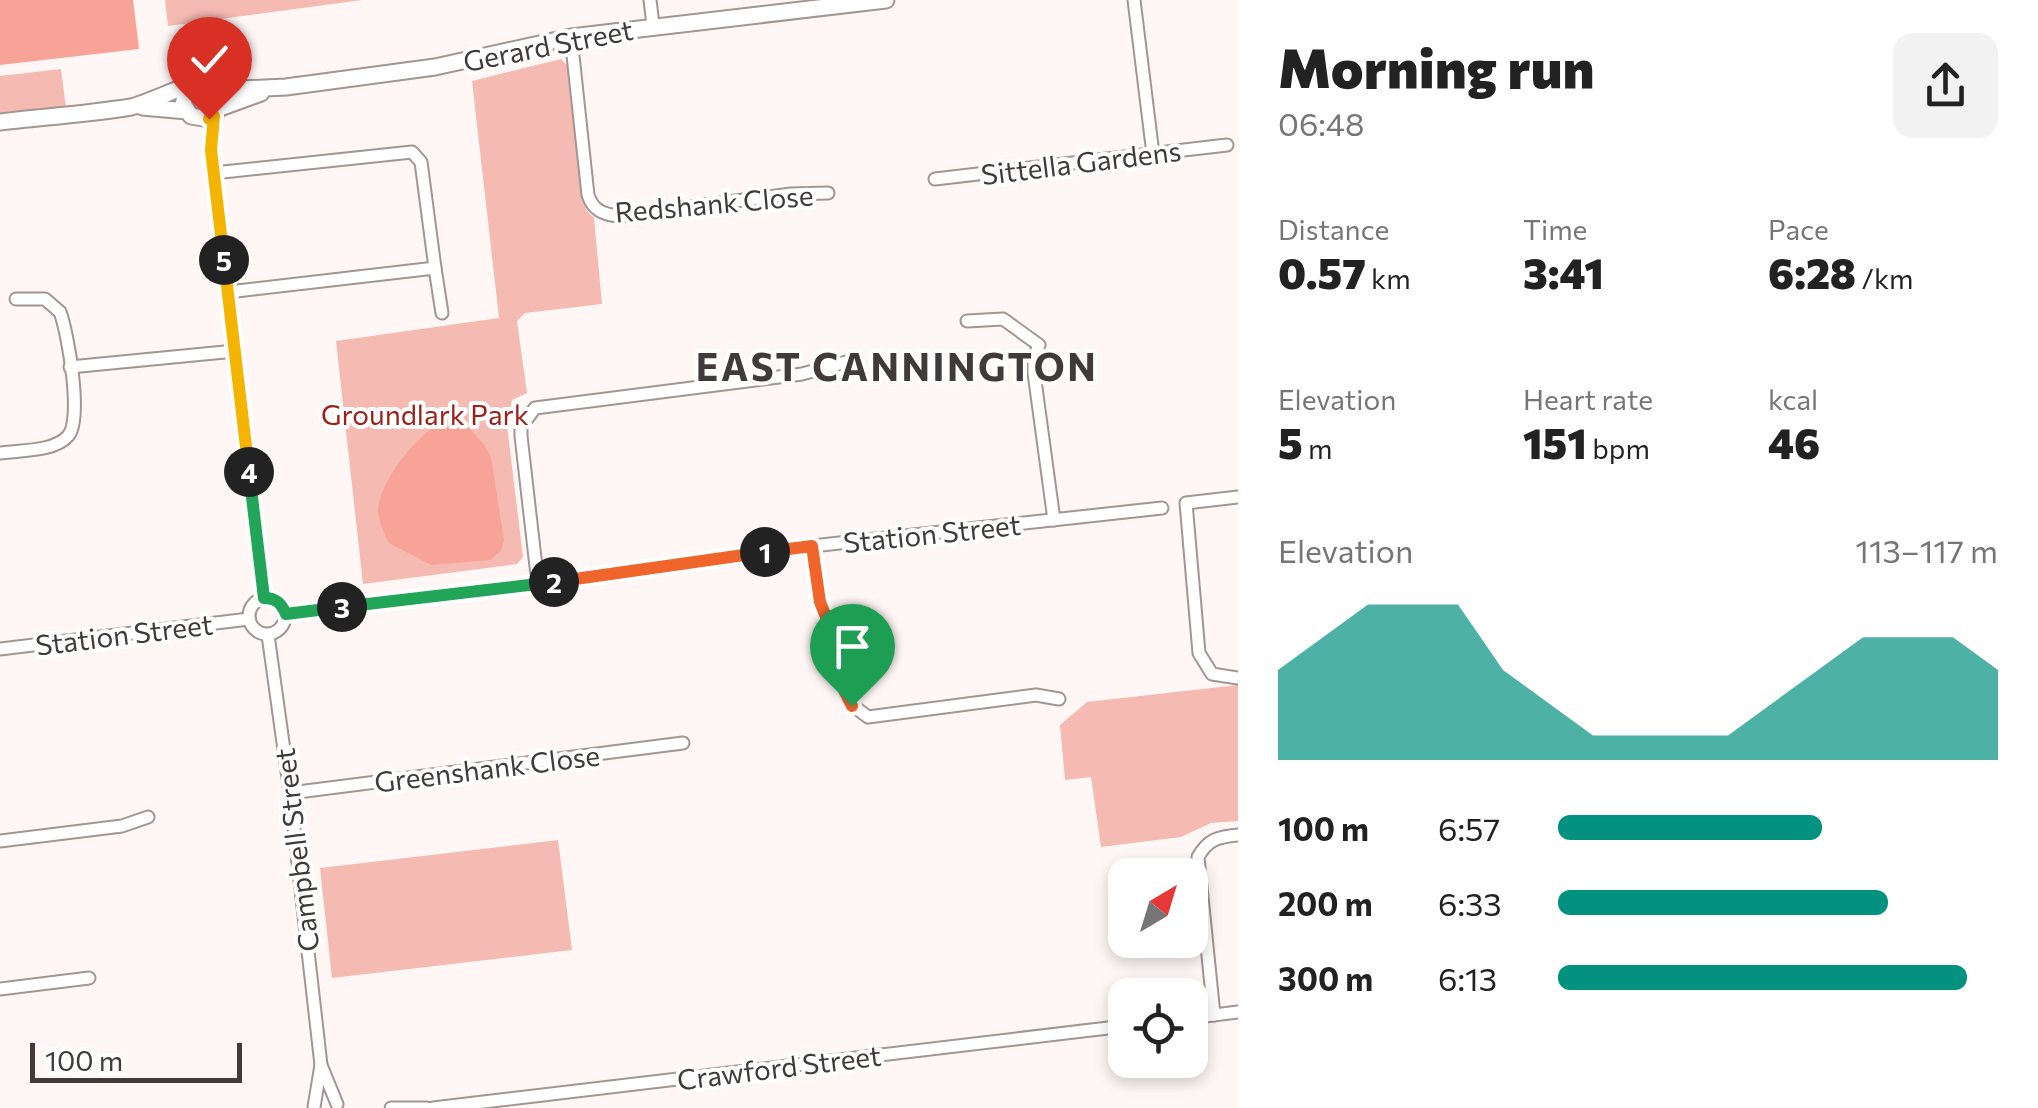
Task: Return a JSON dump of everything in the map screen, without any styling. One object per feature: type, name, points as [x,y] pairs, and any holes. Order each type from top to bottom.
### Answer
[{"type":"street","points":[[650,0],[654,26]]},
{"type":"street","name":"Gerard Street","points":[[0,122],[133,106],[205,81],[220,90],[270,89],[435,67],[570,37],[886,0]]},
{"type":"street","points":[[1134,0],[1153,154]]},
{"type":"street","name":"Redshank Close","points":[[570,37],[588,195],[599,212],[618,216],[791,194],[828,193]]},
{"type":"street","points":[[188,88],[183,104],[205,114]]},
{"type":"street","name":"Gerard Street","points":[[133,106],[205,114],[270,89]]},
{"type":"street","points":[[220,90],[205,114],[264,598]]},
{"type":"street","name":"Sittella Gardens","points":[[935,179],[1227,145]]},
{"type":"street","points":[[214,173],[412,152],[421,162],[442,313]]},
{"type":"street","points":[[228,292],[435,268]]},
{"type":"street","points":[[0,453],[46,447],[68,437],[75,416],[60,312],[45,298],[16,298]]},
{"type":"street","points":[[967,321],[1003,319],[1040,345],[1034,358],[1034,373],[1054,520]]},
{"type":"street","points":[[70,367],[235,351]]},
{"type":"street","points":[[538,584],[521,436],[521,427],[535,408],[802,374],[850,361]]},
{"type":"street","points":[[1238,497],[1186,503],[1199,653],[1212,674],[1238,678]]},
{"type":"street","name":"Station Street","points":[[286,614],[812,546],[1162,508]]},
{"type":"street","points":[[812,546],[820,602],[837,644],[844,690],[852,706],[868,716],[1036,695],[1059,699]]},
{"type":"street","points":[[264,598],[282,604],[286,614],[284,625],[268,635],[259,633],[248,619],[255,602],[264,598]]},
{"type":"street","name":"Station Street","points":[[0,649],[248,619]]},
{"type":"street","name":"Campbell Street","points":[[268,635],[321,1065],[314,1107]]},
{"type":"street","name":"Greenshank Close","points":[[290,792],[683,743]]},
{"type":"street","points":[[0,841],[122,826],[148,817]]},
{"type":"street","points":[[1214,1015],[1198,857],[1208,842],[1217,837],[1238,835]]},
{"type":"street","points":[[0,989],[89,978]]},
{"type":"street","points":[[1208,1016],[1238,1012]]},
{"type":"street","name":"Crawford Street","points":[[391,1108],[430,1108],[1108,1028]]},
{"type":"street","name":"Campbell Street","points":[[321,1065],[342,1107]]},
{"type":"street","points":[[314,1107],[325,1101],[342,1107]]},
{"type":"green space","points":[[165,0],[362,0],[168,26]]},
{"type":"green space","name":"Groundlark Park","points":[[561,59],[568,66],[586,210],[594,218],[602,304],[525,313],[517,321],[527,393],[512,400],[507,425],[523,557],[517,564],[363,584],[336,341],[499,318],[472,81]]},
{"type":"green space","points":[[61,69],[66,108],[0,116],[0,76]]},
{"type":"green space","points":[[1238,685],[1238,821],[1211,823],[1181,837],[1101,847],[1091,777],[1065,780],[1060,725],[1087,702]]},
{"type":"green space","points":[[558,840],[572,950],[332,978],[320,868]]},
{"type":"shaded area","points":[[0,0],[133,0],[139,49],[0,65]]},
{"type":"shaded area","points":[[458,417],[491,457],[504,540],[501,551],[490,560],[431,565],[389,543],[378,512],[380,499],[395,469],[419,440],[432,428]]},
{"type":"district","name":"EAST CANNINGTON","points":[[897,365]]},
{"type":"route","points":[[209,119],[214,116],[211,150],[264,598],[282,604],[286,614],[812,546],[820,602],[837,644],[844,690],[852,706]]}]
